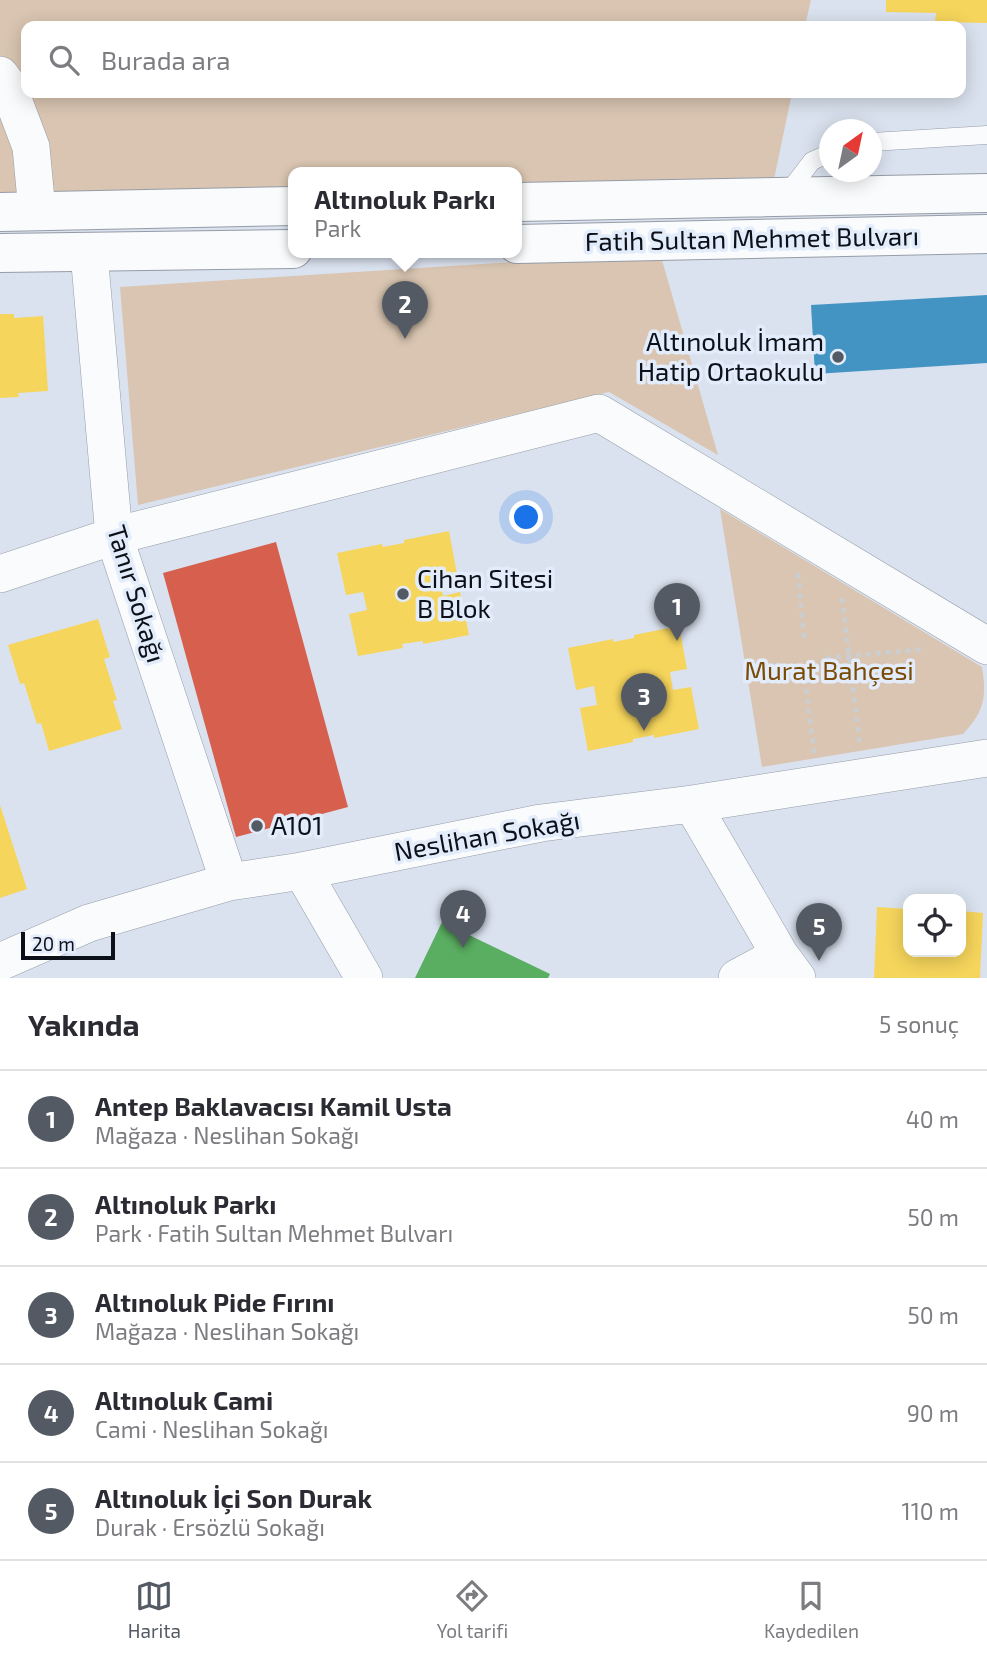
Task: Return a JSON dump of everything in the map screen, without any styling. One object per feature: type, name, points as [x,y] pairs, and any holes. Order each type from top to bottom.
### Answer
[{"type":"main road","name":"Fatih Sultan Mehmet Bulvarı","points":[[522,202],[987,193]]},
{"type":"main road","points":[[0,212],[288,206]]},
{"type":"main road","name":"Fatih Sultan Mehmet Bulvarı","points":[[522,244],[987,234]]},
{"type":"main road","points":[[0,253],[288,249]]},
{"type":"street","points":[[0,75],[8,86],[31,146],[37,211]]},
{"type":"street","name":"Tanır Sokağı","points":[[89,253],[114,536],[229,882]]},
{"type":"street","points":[[0,574],[114,536],[599,413],[987,646]]},
{"type":"street","name":"Neslihan Sokağı","points":[[0,962],[89,923],[229,882],[302,872],[541,822],[692,804],[987,758]]},
{"type":"street","points":[[692,804],[788,967],[737,978]]},
{"type":"street","points":[[302,872],[364,978]]},
{"type":"lane","points":[[882,141],[987,135]]},
{"type":"lane","points":[[784,197],[812,161],[819,158]]},
{"type":"path","points":[[797,567],[804,638]]},
{"type":"path","points":[[842,594],[861,750]]},
{"type":"path","points":[[826,659],[935,648]]},
{"type":"path","points":[[747,669],[786,664]]},
{"type":"path","points":[[806,679],[815,757]]},
{"type":"green space","points":[[0,0],[811,0],[806,21],[21,21],[21,98],[791,98],[768,208],[522,209],[522,167],[288,167],[288,209],[0,210]]},
{"type":"green space","points":[[662,260],[718,455],[609,392],[138,505],[120,287],[512,262]]},
{"type":"green space","name":"Murat Bahçesi","points":[[720,509],[982,667],[982,704],[976,718],[963,734],[762,767]]},
{"type":"building: Konut","points":[[886,0],[987,0],[987,23],[935,21],[936,13],[886,12]]},
{"type":"building: Konut","points":[[0,314],[14,314],[14,318],[43,316],[48,391],[18,393],[19,397],[0,398]]},
{"type":"building: Konut","name":"Cihan Sitesi B Blok","points":[[449,531],[457,574],[439,577],[443,596],[460,592],[469,635],[423,644],[423,641],[402,644],[403,648],[358,656],[349,614],[367,610],[363,592],[346,595],[337,553],[382,544],[383,547],[404,543],[404,540]]},
{"type":"building: Konut","points":[[98,619],[110,657],[104,659],[117,700],[113,701],[122,729],[49,751],[41,723],[37,724],[24,683],[20,684],[8,645]]},
{"type":"building: Konut","points":[[679,626],[687,669],[670,672],[673,690],[691,687],[699,729],[654,738],[654,735],[633,739],[633,742],[588,751],[580,708],[597,705],[594,686],[576,690],[568,648],[613,639],[613,642],[634,638],[634,635]]},
{"type":"building: Konut","points":[[0,805],[27,889],[0,898]]},
{"type":"building: Konut","points":[[877,907],[903,909],[903,957],[966,957],[966,911],[983,913],[980,978],[874,978]]},
{"type":"building: Ticaret","points":[[276,542],[348,807],[236,837],[163,573]]},
{"type":"building: Okul","name":"Altınoluk İmam Hatip Ortaokulu","points":[[987,295],[987,363],[815,374],[811,305]]},
{"type":"building: Kamu","points":[[442,922],[550,974],[548,978],[415,978]]},
{"type":"place","name":"Altınoluk Parkı","points":[[405,339]]},
{"type":"place","name":"Altınoluk İmam Hatip Ortaokulu","points":[[838,357]]},
{"type":"place","name":"Cihan Sitesi B Blok","points":[[403,594]]},
{"type":"place","name":"Antep Baklavacısı Kamil Usta","points":[[677,641]]},
{"type":"place","name":"Altınoluk Pide Fırını","points":[[644,731]]},
{"type":"place","name":"A101","points":[[257,826]]},
{"type":"place","name":"Altınoluk Cami","points":[[463,948]]},
{"type":"place","name":"Altınoluk İçi Son Durak","points":[[819,961]]}]
